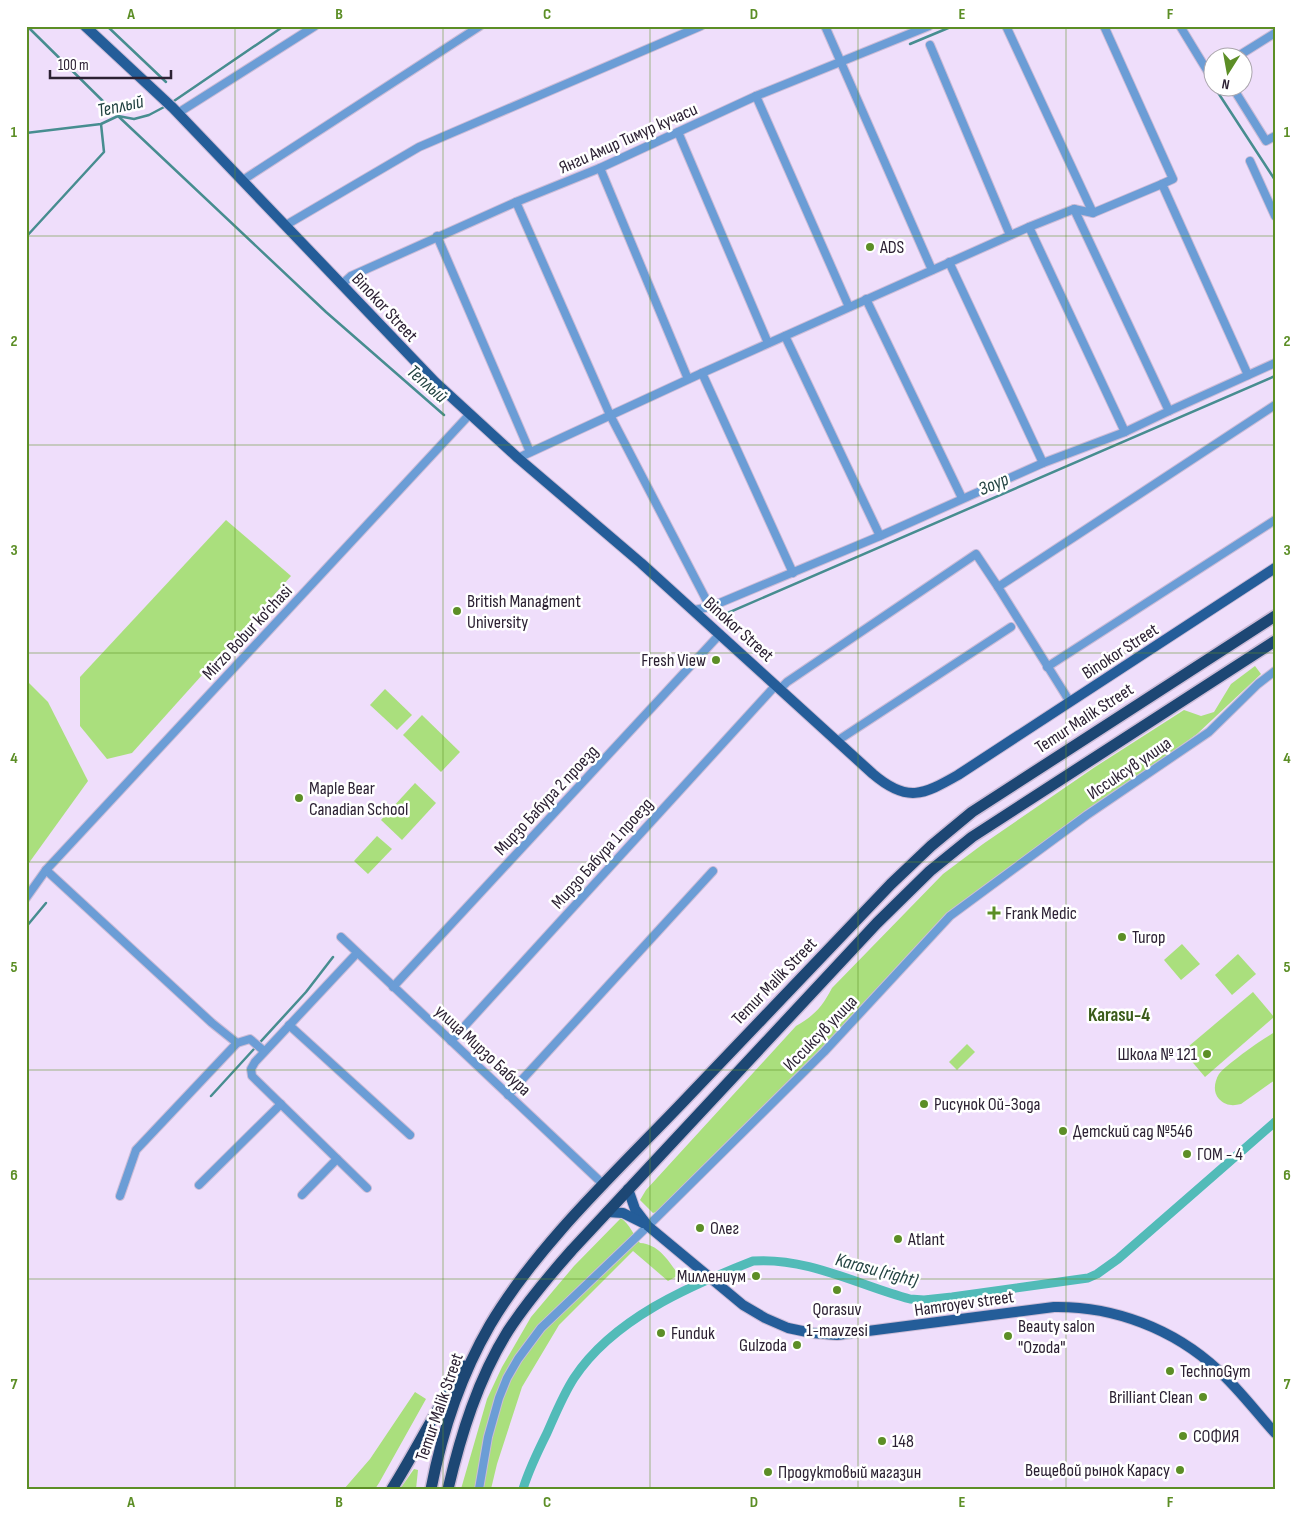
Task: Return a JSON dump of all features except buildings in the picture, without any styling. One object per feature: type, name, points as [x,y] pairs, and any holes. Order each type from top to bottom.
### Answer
[{"type":"highway","name":"Temur Malik Street","points":[[431,1489],[442,1444],[458,1393],[472,1360],[489,1327],[509,1296],[542,1252],[891,884],[924,852],[972,812],[1275,616]]},
{"type":"highway","name":"Temur Malik Street","points":[[448,1489],[468,1418],[483,1378],[527,1303],[628,1189],[877,923],[930,871],[987,827],[1275,641]]},
{"type":"highway","points":[[1130,709],[1142,726]]},
{"type":"highway","points":[[392,1489],[415,1452],[443,1398],[489,1327]]},
{"type":"main road","name":"Binokor Street","points":[[85,26],[175,110],[342,284],[402,350],[470,414],[518,458],[642,563],[886,784],[904,793],[915,794],[933,788],[958,775],[1275,568]]},
{"type":"main road","name":"Hamroyev street","points":[[628,1189],[635,1209],[648,1226]]},
{"type":"main road","name":"Hamroyev street","points":[[607,1212],[618,1212],[628,1215],[648,1226],[743,1305],[765,1318],[788,1328],[824,1335],[868,1332],[1054,1307],[1091,1308],[1110,1312],[1160,1331],[1206,1360],[1228,1380],[1275,1433]]},
{"type":"street","points":[[175,110],[315,26]]},
{"type":"street","points":[[243,180],[480,26]]},
{"type":"street","points":[[286,225],[419,147],[701,26]]},
{"type":"street","points":[[825,26],[839,62],[932,270]]},
{"type":"street","name":"Янги Амир Тимур кучаси","points":[[342,284],[351,276],[437,236],[600,168],[756,96],[929,26]]},
{"type":"street","points":[[1006,26],[1092,213]]},
{"type":"street","points":[[518,458],[768,343],[1010,235],[1074,209],[1092,213],[1173,179],[1104,26]]},
{"type":"street","points":[[1180,26],[1204,65]]},
{"type":"street","points":[[1251,48],[1275,33]]},
{"type":"street","points":[[930,46],[1010,235]]},
{"type":"street","points":[[756,96],[849,307]]},
{"type":"street","points":[[1239,98],[1266,141],[1275,136]]},
{"type":"street","points":[[678,132],[768,343]]},
{"type":"street","points":[[1250,161],[1275,216]]},
{"type":"street","points":[[600,168],[688,380]]},
{"type":"street","points":[[1162,184],[1248,375]]},
{"type":"street","points":[[516,202],[610,415],[710,607]]},
{"type":"street","points":[[1074,209],[1169,411]]},
{"type":"street","points":[[1029,227],[1125,432]]},
{"type":"street","points":[[437,236],[530,452]]},
{"type":"street","points":[[949,262],[1043,463]]},
{"type":"street","points":[[866,299],[962,498]]},
{"type":"street","points":[[785,336],[880,536]]},
{"type":"street","points":[[694,610],[710,607],[793,573],[1043,463],[1125,432],[1275,363]]},
{"type":"street","points":[[702,373],[793,573]]},
{"type":"street","points":[[1070,702],[998,587],[1275,405]]},
{"type":"street","name":"Mirzo Bobur ko‘chasi","points":[[26,898],[46,870],[470,414]]},
{"type":"street","points":[[1047,667],[1275,520]]},
{"type":"street","name":"Мирзо Бабура 1 проезд","points":[[451,1041],[778,687],[976,554],[998,587]]},
{"type":"street","points":[[837,741],[1011,627]]},
{"type":"street","name":"Мирзо Бабура 2 проезд","points":[[393,987],[720,634]]},
{"type":"street","name":"Иссиксув улица","points":[[479,1489],[488,1437],[499,1398],[507,1378],[518,1359],[541,1328],[648,1226],[824,1052],[950,916],[1087,814],[1209,732],[1258,684],[1275,671]]},
{"type":"street","points":[[46,870],[212,1023],[237,1043]]},
{"type":"street","points":[[508,1095],[713,871]]},
{"type":"street","name":"улица Мирзо Бабура","points":[[341,937],[604,1185]]},
{"type":"street","points":[[357,953],[264,1051],[255,1062],[251,1073],[367,1188]]},
{"type":"street","points":[[289,1025],[410,1135]]},
{"type":"street","points":[[120,1196],[136,1150],[237,1043],[250,1039],[264,1051]]},
{"type":"street","points":[[199,1185],[281,1104]]},
{"type":"street","points":[[302,1195],[337,1159]]},
{"type":"green space","points":[[226,520],[291,576],[132,753],[107,759],[80,726],[80,677]]},
{"type":"green space","points":[[1255,666],[1261,674],[1197,734],[967,902],[824,1052],[665,1209],[653,1213],[640,1200],[646,1190],[796,1026],[808,1019],[817,1010],[825,1001],[832,988],[943,874],[983,844],[1095,767],[1184,710],[1201,716],[1214,712],[1231,684]]},
{"type":"green space","points":[[26,680],[48,702],[88,781],[26,867]]},
{"type":"green space","points":[[385,689],[412,715],[397,730],[370,705]]},
{"type":"green space","points":[[422,715],[460,752],[441,772],[403,735]]},
{"type":"green space","points":[[415,783],[436,803],[402,840],[381,820]]},
{"type":"green space","points":[[377,836],[392,849],[368,874],[354,861]]},
{"type":"green space","points":[[1182,944],[1200,964],[1181,980],[1164,960]]},
{"type":"green space","points":[[1238,954],[1256,974],[1232,995],[1215,975]]},
{"type":"green space","points":[[1253,992],[1274,1017],[1205,1077],[1183,1051]]},
{"type":"green space","points":[[1275,1032],[1275,1080],[1241,1104],[1230,1105],[1224,1103],[1217,1097],[1215,1091],[1215,1084],[1219,1074],[1245,1052]]},
{"type":"green space","points":[[967,1044],[975,1052],[957,1070],[949,1062]]},
{"type":"green space","points":[[621,1218],[640,1243],[647,1244],[658,1250],[679,1275],[668,1281],[633,1251],[559,1325],[522,1387],[497,1464],[491,1489],[461,1489],[487,1399],[502,1367],[531,1317],[574,1266]]},
{"type":"green space","points":[[415,1392],[426,1399],[375,1489],[344,1489],[370,1459]]},
{"type":"green space","points":[[414,1469],[418,1470],[416,1489],[400,1489]]},
{"type":"waterway","points":[[27,26],[118,116],[326,312],[444,415]]},
{"type":"waterway","points":[[107,26],[166,82]]},
{"type":"waterway","name":"Теплый","points":[[171,103],[284,26]]},
{"type":"waterway","name":"Теплый","points":[[910,44],[953,26]]},
{"type":"waterway","name":"Теплый","points":[[1222,98],[1275,180]]},
{"type":"waterway","name":"Теплый","points":[[26,133],[101,124],[118,116],[134,119],[149,115],[166,106]]},
{"type":"waterway","points":[[26,237],[104,152],[101,124]]},
{"type":"waterway","name":"Зоур","points":[[723,615],[1275,376]]},
{"type":"waterway","points":[[26,927],[46,903]]},
{"type":"waterway","points":[[211,1096],[306,992],[333,957]]},
{"type":"waterway","name":"Karasu (right)","points":[[523,1489],[534,1460],[563,1398],[574,1378],[590,1357],[609,1338],[631,1322],[679,1293],[753,1261],[793,1263],[833,1273],[910,1299],[924,1300],[1088,1278],[1118,1259],[1275,1122]]},
{"type":"place","name":"ADS","points":[[870,247]]},
{"type":"place","name":"British Managment University","points":[[457,611]]},
{"type":"place","name":"Fresh View","points":[[716,660]]},
{"type":"place","name":"Maple Bear Canadian School","points":[[299,798]]},
{"type":"place","name":"Frank Medic","points":[[994,913]]},
{"type":"place","name":"Turop","points":[[1122,937]]},
{"type":"place","name":"Школа № 121","points":[[1207,1054]]},
{"type":"place","name":"Рисунок Ой-Зода","points":[[924,1104]]},
{"type":"place","name":"Детский сад №546","points":[[1063,1131]]},
{"type":"place","name":"ГОМ - 4","points":[[1187,1154]]},
{"type":"place","name":"Олег","points":[[700,1228]]},
{"type":"place","name":"Atlant","points":[[898,1239]]},
{"type":"place","name":"Миллениум","points":[[756,1276]]},
{"type":"place","name":"Qorasuv 1-mavzesi","points":[[837,1290]]},
{"type":"place","name":"Funduk","points":[[661,1333]]},
{"type":"place","name":"Beauty salon \"Ozoda\"","points":[[1008,1336]]},
{"type":"place","name":"Gulzoda","points":[[797,1345]]},
{"type":"place","name":"TechnoGym","points":[[1170,1371]]},
{"type":"place","name":"Brilliant Clean","points":[[1203,1397]]},
{"type":"place","name":"СОФИЯ","points":[[1183,1436]]},
{"type":"place","name":"148","points":[[882,1441]]},
{"type":"place","name":"Вещевой рынок Карасу","points":[[1180,1470]]},
{"type":"place","name":"Продуктовый магазин","points":[[768,1472]]},
{"type":"district","name":"Karasu-4","points":[[1119,1014]]}]
